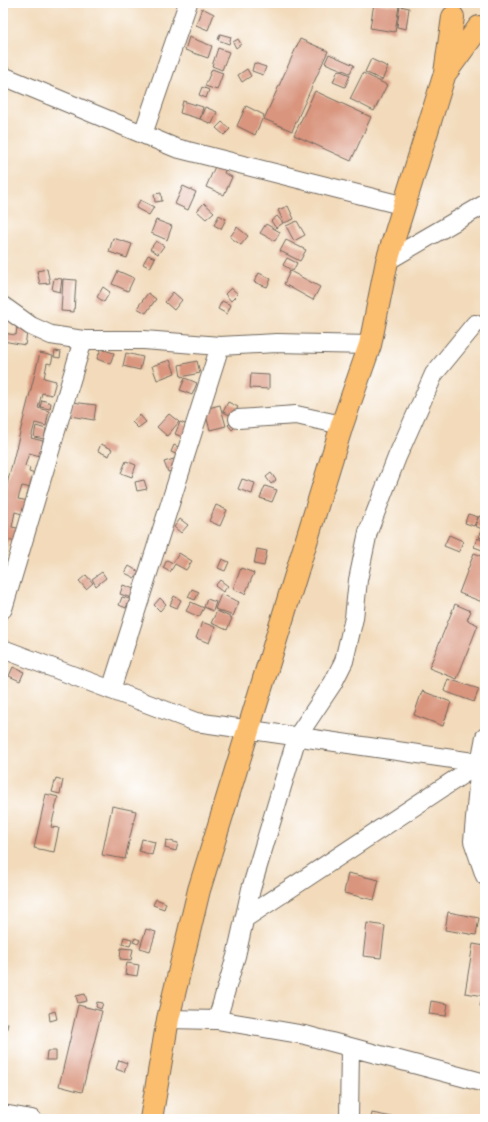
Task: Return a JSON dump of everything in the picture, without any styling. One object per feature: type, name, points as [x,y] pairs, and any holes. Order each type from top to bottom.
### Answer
[{"type":"highway","points":[[451,10],[458,23],[465,27],[482,26]]},
{"type":"highway","points":[[151,1119],[168,1019],[199,890],[342,424],[370,345],[387,261],[445,73],[451,10]]},
{"type":"highway","points":[[445,73],[482,26]]},
{"type":"street","points":[[143,134],[188,3]]},
{"type":"street","points":[[3,76],[176,148],[405,206]]},
{"type":"street","points":[[387,261],[485,204]]},
{"type":"street","points":[[3,306],[31,326],[52,335],[83,340],[144,340],[220,346],[277,343],[370,345]]},
{"type":"street","points":[[217,1020],[236,956],[251,889],[297,737],[334,683],[344,661],[354,618],[358,580],[368,532],[397,457],[434,374],[475,324]]},
{"type":"street","points":[[3,609],[83,340]]},
{"type":"street","points":[[111,690],[220,346]]},
{"type":"street","points":[[238,419],[296,415],[342,424]]},
{"type":"street","points":[[3,649],[196,722],[483,762]]},
{"type":"street","points":[[485,737],[473,842],[485,876]]},
{"type":"street","points":[[244,919],[483,762]]},
{"type":"street","points":[[168,1019],[217,1020],[305,1035],[485,1083]]},
{"type":"street","points":[[349,1119],[350,1047]]},
{"type":"street","points":[[3,1114],[32,1119]]},
{"type":"building","points":[[374,3],[399,6],[395,32],[370,28]]},
{"type":"building","points":[[400,6],[409,8],[406,29],[397,27]]},
{"type":"building","points":[[202,8],[214,14],[208,30],[196,25]]},
{"type":"building","points":[[220,34],[231,37],[229,44],[218,40]]},
{"type":"building","points":[[189,37],[212,46],[208,58],[185,50]]},
{"type":"building","points":[[238,39],[241,44],[236,48],[233,42]]},
{"type":"building","points":[[300,39],[328,51],[292,131],[264,119]]},
{"type":"building","points":[[218,48],[229,52],[222,70],[212,66]]},
{"type":"building","points":[[329,54],[354,65],[350,73],[325,63]]},
{"type":"building","points":[[371,59],[388,67],[382,80],[365,72]]},
{"type":"building","points":[[254,63],[266,67],[263,75],[252,71]]},
{"type":"building","points":[[212,69],[223,73],[217,90],[205,86]]},
{"type":"building","points":[[247,69],[251,76],[242,82],[238,75]]},
{"type":"building","points":[[338,70],[350,75],[345,87],[333,82]]},
{"type":"building","points":[[363,73],[387,85],[374,111],[350,99]]},
{"type":"building","points":[[202,87],[209,90],[206,98],[199,95]]},
{"type":"building","points":[[315,91],[371,117],[351,161],[294,135]]},
{"type":"building","points":[[183,101],[203,107],[200,119],[180,113]]},
{"type":"building","points":[[246,106],[264,115],[255,135],[237,126]]},
{"type":"building","points":[[205,107],[217,112],[212,124],[200,119]]},
{"type":"building","points":[[222,122],[230,129],[224,135],[216,128]]},
{"type":"building","points":[[217,162],[227,166],[224,173],[232,177],[224,195],[206,187]]},
{"type":"building","points":[[183,186],[196,192],[188,210],[175,204]]},
{"type":"building","points":[[161,193],[162,201],[155,202],[154,194]]},
{"type":"building","points":[[140,200],[154,207],[149,215],[136,208]]},
{"type":"building","points":[[204,203],[214,212],[206,219],[197,211]]},
{"type":"building","points":[[288,206],[294,219],[284,223],[278,210]]},
{"type":"building","points":[[219,215],[226,219],[221,229],[214,225]]},
{"type":"building","points":[[277,216],[283,223],[276,228],[271,221]]},
{"type":"building","points":[[156,220],[172,226],[167,240],[151,233]]},
{"type":"building","points":[[297,221],[305,235],[294,241],[286,226]]},
{"type":"building","points":[[266,224],[280,232],[275,241],[260,233]]},
{"type":"building","points":[[237,227],[248,236],[241,245],[230,237]]},
{"type":"building","points":[[113,238],[132,244],[127,258],[109,252]]},
{"type":"building","points":[[286,240],[306,250],[300,261],[280,251]]},
{"type":"building","points":[[156,241],[164,246],[158,254],[150,249]]},
{"type":"building","points":[[148,255],[155,258],[150,268],[143,264]]},
{"type":"building","points":[[287,258],[297,263],[293,271],[283,265]]},
{"type":"building","points":[[47,269],[50,283],[40,284],[37,271]]},
{"type":"building","points":[[118,271],[134,278],[128,291],[112,284]]},
{"type":"building","points":[[290,271],[320,287],[313,300],[284,284]]},
{"type":"building","points":[[259,273],[271,279],[267,287],[254,282]]},
{"type":"building","points":[[54,278],[62,279],[60,292],[52,290]]},
{"type":"building","points":[[63,279],[76,280],[74,312],[61,311]]},
{"type":"building","points":[[103,287],[110,292],[104,302],[97,297]]},
{"type":"building","points":[[231,288],[238,294],[231,301],[225,294]]},
{"type":"building","points":[[173,292],[182,300],[174,310],[165,302]]},
{"type":"building","points":[[148,293],[156,299],[146,313],[137,308]]},
{"type":"building","points":[[222,301],[231,305],[227,314],[218,309]]},
{"type":"building","points":[[17,326],[28,327],[25,345],[3,341],[3,333],[16,335]]},
{"type":"building","points":[[101,349],[114,353],[110,364],[97,359]]},
{"type":"building","points":[[55,351],[61,352],[60,358],[54,357]]},
{"type":"building","points":[[40,353],[53,356],[51,364],[47,363],[44,378],[56,381],[52,395],[42,393],[38,408],[49,411],[46,426],[35,423],[31,438],[43,441],[40,456],[29,453],[25,466],[30,468],[29,472],[35,474],[31,488],[22,486],[18,499],[29,501],[26,515],[15,512],[12,527],[22,529],[19,543],[8,540],[6,548],[3,547],[3,500]]},
{"type":"building","points":[[126,353],[143,357],[140,370],[123,366]]},
{"type":"building","points":[[170,360],[175,373],[157,380],[152,366]]},
{"type":"building","points":[[197,361],[200,373],[181,377],[179,365]]},
{"type":"building","points":[[251,374],[269,375],[269,389],[250,388]]},
{"type":"building","points":[[185,378],[197,383],[192,395],[180,390]]},
{"type":"building","points":[[42,400],[51,403],[50,409],[40,407]]},
{"type":"building","points":[[72,402],[96,405],[94,420],[70,416]]},
{"type":"building","points":[[228,402],[238,407],[233,416],[223,412]]},
{"type":"building","points":[[220,405],[226,426],[210,430],[204,409]]},
{"type":"building","points":[[169,414],[179,422],[167,436],[157,427]]},
{"type":"building","points":[[140,415],[146,422],[138,428],[132,422]]},
{"type":"building","points":[[233,421],[237,425],[232,430],[228,425]]},
{"type":"building","points":[[180,422],[190,426],[185,438],[175,434]]},
{"type":"building","points":[[36,426],[46,429],[44,439],[34,437]]},
{"type":"building","points":[[101,444],[112,449],[109,456],[98,451]]},
{"type":"building","points":[[174,445],[183,449],[180,456],[171,452]]},
{"type":"building","points":[[177,458],[180,469],[168,472],[164,462]]},
{"type":"building","points":[[126,461],[136,465],[132,477],[121,473]]},
{"type":"building","points":[[271,473],[276,480],[271,484],[266,477]]},
{"type":"building","points":[[242,479],[255,483],[252,494],[238,489]]},
{"type":"building","points":[[144,480],[147,489],[137,491],[135,482]]},
{"type":"building","points":[[265,486],[277,490],[272,502],[260,498]]},
{"type":"building","points":[[216,505],[227,510],[220,526],[209,521]]},
{"type":"building","points":[[468,514],[478,517],[474,526],[465,523]]},
{"type":"building","points":[[479,516],[485,518],[485,523],[482,529],[475,526]]},
{"type":"building","points":[[180,519],[188,525],[181,533],[174,527]]},
{"type":"building","points":[[485,523],[485,539],[479,537]]},
{"type":"building","points":[[449,535],[463,541],[459,552],[444,546]]},
{"type":"building","points":[[477,538],[485,541],[485,551],[474,547]]},
{"type":"building","points":[[257,549],[267,551],[264,566],[254,564]]},
{"type":"building","points":[[179,553],[192,561],[186,570],[175,564],[170,572],[163,568],[167,560],[173,563]]},
{"type":"building","points":[[474,553],[485,557],[485,603],[459,593]]},
{"type":"building","points":[[222,559],[229,562],[225,571],[218,568]]},
{"type":"building","points":[[129,566],[139,572],[135,578],[125,573]]},
{"type":"building","points":[[241,568],[254,573],[245,594],[233,589]]},
{"type":"building","points":[[102,572],[106,578],[96,586],[92,579]]},
{"type":"building","points":[[86,575],[93,583],[86,589],[79,581]]},
{"type":"building","points":[[220,580],[228,586],[223,592],[215,586]]},
{"type":"building","points":[[123,585],[134,589],[131,598],[120,594]]},
{"type":"building","points":[[192,589],[199,592],[195,600],[188,597]]},
{"type":"building","points":[[221,594],[239,602],[233,616],[215,609]]},
{"type":"building","points":[[174,596],[181,600],[177,608],[170,605]]},
{"type":"building","points":[[122,597],[130,599],[126,608],[119,605]]},
{"type":"building","points":[[160,598],[166,604],[160,611],[154,605]]},
{"type":"building","points":[[207,599],[216,602],[213,611],[204,607]]},
{"type":"building","points":[[191,602],[204,608],[199,617],[186,611]]},
{"type":"building","points":[[455,604],[471,611],[467,620],[478,625],[457,679],[429,668]]},
{"type":"building","points":[[217,611],[232,618],[227,630],[211,623]]},
{"type":"building","points":[[202,622],[215,627],[209,643],[196,638]]},
{"type":"building","points":[[13,667],[24,672],[20,681],[9,676]]},
{"type":"building","points":[[448,679],[479,689],[474,702],[444,691]]},
{"type":"building","points":[[422,691],[451,702],[443,726],[414,715]]},
{"type":"building","points":[[56,778],[63,780],[60,794],[52,792]]},
{"type":"building","points":[[46,794],[58,797],[51,827],[59,828],[54,852],[34,848]]},
{"type":"building","points":[[112,806],[136,811],[125,859],[102,855]]},
{"type":"building","points":[[142,839],[155,842],[152,855],[139,851]]},
{"type":"building","points":[[166,840],[178,843],[176,851],[165,848]]},
{"type":"building","points":[[348,873],[379,880],[374,900],[344,893]]},
{"type":"building","points":[[156,899],[166,903],[164,909],[153,905]]},
{"type":"building","points":[[448,912],[479,918],[476,935],[445,930]]},
{"type":"building","points":[[367,923],[385,926],[381,958],[363,956]]},
{"type":"building","points":[[146,929],[156,932],[150,951],[140,948]]},
{"type":"building","points":[[124,937],[132,939],[130,946],[122,944]]},
{"type":"building","points":[[135,938],[140,940],[138,944],[133,942]]},
{"type":"building","points":[[473,944],[485,946],[485,996],[465,993]]},
{"type":"building","points":[[121,948],[133,949],[131,960],[120,959]]},
{"type":"building","points":[[127,963],[139,965],[137,976],[125,974]]},
{"type":"building","points":[[85,994],[87,1001],[78,1003],[76,996]]},
{"type":"building","points":[[482,997],[485,997],[485,1007],[480,1006]]},
{"type":"building","points":[[431,1001],[448,1004],[446,1016],[429,1014]]},
{"type":"building","points":[[97,1002],[103,1003],[101,1009],[96,1007]]},
{"type":"building","points":[[78,1005],[102,1011],[82,1092],[59,1086]]},
{"type":"building","points":[[55,1011],[57,1019],[50,1021],[49,1013]]},
{"type":"building","points":[[3,1022],[8,1023],[4,1042],[3,1042]]},
{"type":"building","points":[[47,1051],[56,1051],[56,1060],[46,1060]]},
{"type":"building","points":[[119,1060],[127,1063],[124,1072],[116,1069]]},
{"type":"building","points":[[372,1113],[392,1117],[392,1119],[371,1119]]}]
